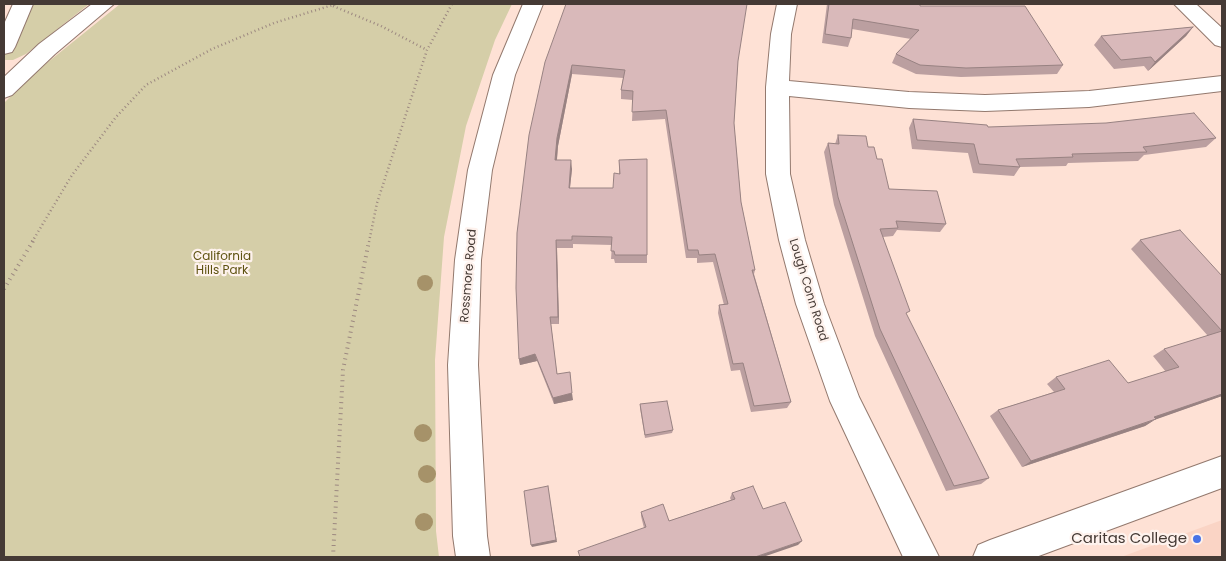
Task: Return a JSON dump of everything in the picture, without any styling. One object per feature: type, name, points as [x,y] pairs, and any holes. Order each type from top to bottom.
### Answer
[{"type":"street","points":[[4,47],[23,4]]},
{"type":"street","points":[[4,90],[47,49],[104,4]]},
{"type":"street","name":"Rossmore Road","points":[[473,557],[470,536],[463,365],[468,260],[480,170],[504,75],[532,4]]},
{"type":"street","name":"Lough Conn Road","points":[[787,4],[781,34],[777,86],[778,174],[792,240],[810,304],[845,402],[904,525],[922,557]]},
{"type":"street","points":[[1184,4],[1222,40]]},
{"type":"street","points":[[777,86],[909,100],[984,104],[1089,100],[1222,82]]},
{"type":"street","points":[[990,557],[1222,472]]},
{"type":"path","points":[[333,557],[343,370],[378,202],[428,50],[452,4]]},
{"type":"path","points":[[4,289],[72,175],[116,117],[146,85],[204,54],[274,22],[334,5],[428,50]]},
{"type":"shaded area","name":"Caritas College","points":[[1222,520],[1222,557],[1121,557]]},
{"type":"green space","points":[[27,4],[89,4],[26,54],[13,60],[4,60],[4,54]]},
{"type":"green space","name":"California Hills Park","points":[[120,4],[512,4],[495,40],[466,126],[444,237],[435,360],[436,531],[439,557],[4,557],[4,103],[32,75]]},
{"type":"building","points":[[566,4],[747,4],[738,61],[734,123],[741,202],[755,270],[752,270],[791,402],[754,406],[743,363],[733,364],[719,305],[728,304],[715,254],[699,255],[698,250],[688,250],[666,110],[632,112],[633,91],[621,90],[625,70],[572,65],[557,138],[555,160],[571,160],[569,188],[613,188],[614,173],[620,174],[619,160],[647,159],[647,255],[615,255],[614,251],[611,251],[612,237],[572,236],[572,240],[556,240],[558,317],[550,317],[557,374],[570,372],[572,393],[553,398],[535,354],[519,359],[516,288],[517,233],[529,135],[545,62]]},
{"type":"building","points":[[829,4],[1025,6],[1063,65],[966,68],[920,65],[896,54],[919,30],[853,19],[851,38],[825,34]]},
{"type":"building","points":[[1193,27],[1155,62],[1151,57],[1121,60],[1101,36]]},
{"type":"building","points":[[1194,113],[1216,138],[1143,147],[1147,152],[1072,154],[1073,157],[1016,159],[1020,167],[979,164],[974,144],[917,140],[913,119],[987,125],[988,127],[1106,123]]},
{"type":"building","points":[[838,135],[866,136],[868,147],[874,147],[877,159],[882,159],[889,189],[937,191],[946,224],[896,221],[898,228],[880,229],[910,311],[906,313],[989,478],[954,486],[880,329],[838,197],[828,143],[839,144]]},
{"type":"building","points":[[1180,230],[1222,276],[1222,331],[1140,240]]},
{"type":"building","points":[[1222,331],[1222,394],[1154,417],[1156,419],[1031,461],[998,410],[1065,389],[1056,377],[1109,360],[1128,383],[1179,367],[1164,349]]},
{"type":"building","points":[[667,401],[673,430],[645,435],[640,404]]},
{"type":"building","points":[[548,486],[556,540],[531,545],[524,491]]},
{"type":"building","points":[[753,486],[763,509],[785,502],[802,541],[755,557],[580,557],[578,551],[646,527],[641,512],[663,504],[669,521],[735,499],[732,493]]},
{"type":"place","name":"Caritas College","points":[[1197,539]]}]
